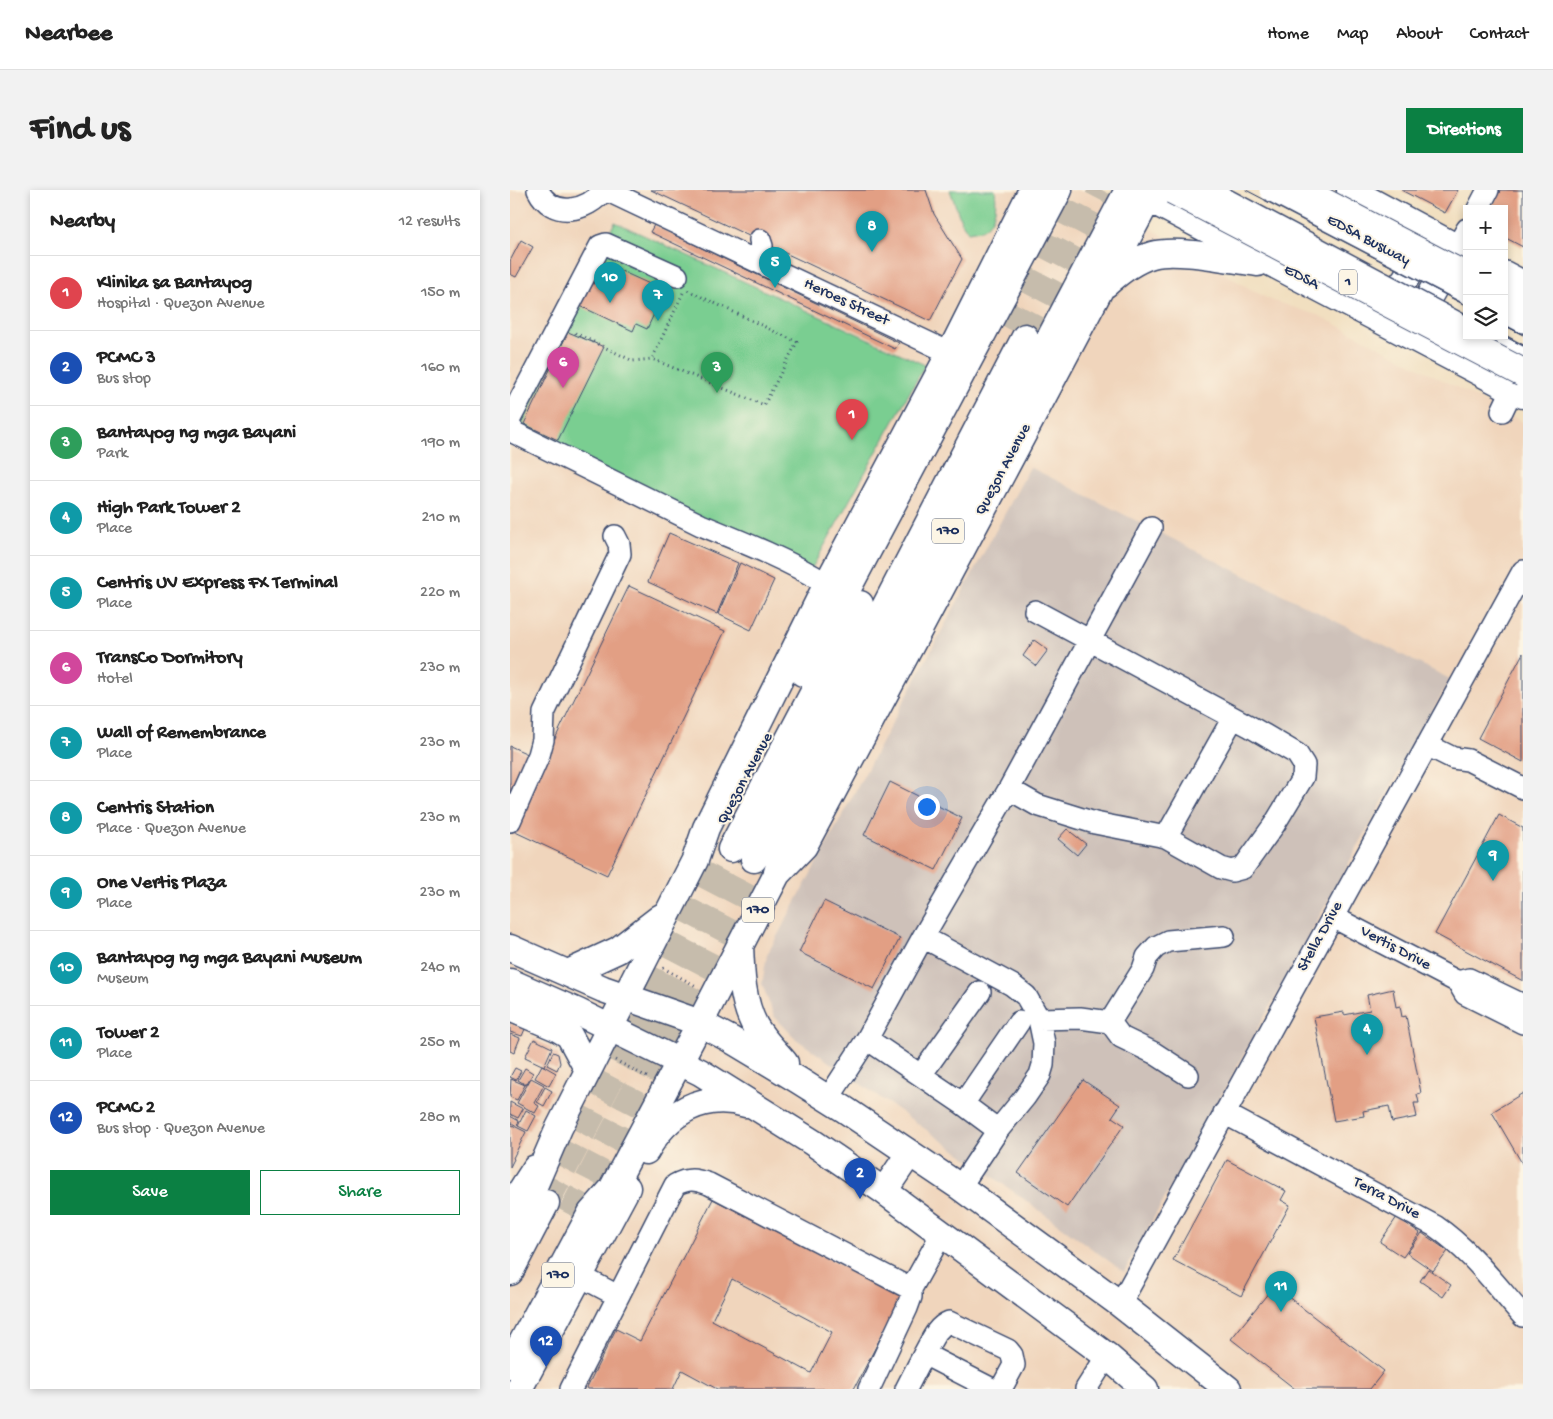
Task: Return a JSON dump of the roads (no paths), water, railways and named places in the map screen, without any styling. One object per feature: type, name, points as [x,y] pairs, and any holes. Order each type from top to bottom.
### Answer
[{"type":"highway","points":[[1300,190],[1463,275]]},
{"type":"highway","name":"EDSA","points":[[1147,192],[1515,392]]},
{"type":"highway","points":[[1508,299],[1523,307]]},
{"type":"main road","name":"Quezon Avenue","points":[[510,1234],[528,1200],[559,1128],[695,860],[706,828],[827,584],[950,353],[1020,202],[1032,190]]},
{"type":"main road","name":"Quezon Avenue","points":[[695,860],[717,833],[1060,190]]},
{"type":"main road","points":[[1324,190],[1348,203],[1362,194],[1408,221],[1463,243],[1421,312],[1418,320],[1421,341]]},
{"type":"main road","name":"Quezon Avenue","points":[[776,876],[804,846],[1098,291],[1147,192]]},
{"type":"main road","name":"Quezon Avenue","points":[[510,1365],[592,1213],[612,1189],[700,1023],[776,876],[788,834],[1147,192]]},
{"type":"main road","name":"EDSA","points":[[1147,192],[1277,266],[1515,392]]},
{"type":"main road","points":[[1360,309],[1375,305],[1386,299],[1404,281],[1410,270],[1414,252],[1413,233],[1408,221]]},
{"type":"main road","points":[[1098,291],[1131,265],[1158,254],[1187,254],[1277,266]]},
{"type":"main road","points":[[1508,276],[1523,284]]},
{"type":"main road","name":"Quezon Avenue","points":[[743,854],[1015,332]]},
{"type":"main road","points":[[568,973],[618,950],[652,925],[671,905]]},
{"type":"main road","points":[[740,944],[744,995],[752,1018],[763,1038],[798,1080]]},
{"type":"main road","points":[[510,948],[625,997],[700,1023],[798,1080],[960,1187],[1120,1304],[1228,1389]]},
{"type":"main road","points":[[510,982],[610,1027],[700,1072],[812,1142],[884,1191],[1107,1356],[1145,1389]]},
{"type":"main road","points":[[510,1008],[557,1028],[568,1035],[588,1070]]},
{"type":"main road","points":[[608,1224],[653,1140],[662,1127],[682,1111],[702,1103],[720,1100],[737,1102],[767,1114]]},
{"type":"main road","points":[[884,1191],[909,1154]]},
{"type":"main road","name":"Quezon Avenue","points":[[519,1389],[608,1224],[612,1189]]},
{"type":"main road","name":"170","points":[[510,1272],[546,1203]]},
{"type":"main road","name":"170","points":[[510,1328],[570,1214]]},
{"type":"street","points":[[538,190],[549,202],[566,209],[577,209],[588,205],[605,190]]},
{"type":"street","name":"Heroes Street","points":[[605,190],[757,250],[950,353]]},
{"type":"street","name":"EDSA Busway","points":[[1208,190],[1463,326]]},
{"type":"street","name":"EDSA Busway","points":[[1270,190],[1463,291]]},
{"type":"street","points":[[1480,205],[1488,190]]},
{"type":"street","points":[[510,419],[598,249],[604,244],[677,276]]},
{"type":"street","points":[[1508,314],[1523,322]]},
{"type":"street","points":[[1490,340],[1523,358]]},
{"type":"street","points":[[510,426],[515,434],[700,525],[727,535],[813,575],[827,584]]},
{"type":"street","points":[[828,1099],[867,1039],[923,937],[1009,789],[1151,528]]},
{"type":"street","points":[[510,820],[539,755],[544,713],[620,554],[619,544],[615,536]]},
{"type":"street","name":"Stella Drive","points":[[1120,1304],[1523,571]]},
{"type":"street","points":[[1009,789],[1037,805],[1095,824],[1166,836],[1222,868],[1232,871],[1243,868],[1274,824],[1303,777],[1304,765],[1298,754],[1035,611]]},
{"type":"street","points":[[1166,836],[1233,718]]},
{"type":"street","points":[[1427,745],[1453,758],[1468,760],[1523,788]]},
{"type":"street","points":[[1453,758],[1461,771],[1523,803]]},
{"type":"street","name":"Vertis Drive","points":[[1333,916],[1458,982],[1465,994],[1523,1023]]},
{"type":"street","points":[[1110,1022],[1143,969],[1147,957],[1156,947],[1168,941],[1224,936]]},
{"type":"street","points":[[923,937],[1012,985],[1026,996],[1029,1021],[1042,1032],[1045,1052],[1042,1070],[1025,1097],[998,1130],[960,1187]]},
{"type":"street","name":"Vertis Drive","points":[[1458,982],[1469,978],[1523,1005]]},
{"type":"street","points":[[921,1075],[980,992]]},
{"type":"street","points":[[963,1104],[1029,1021],[1080,1018],[1110,1022],[1121,1037],[1154,1053],[1188,1075]]},
{"type":"street","points":[[867,1039],[998,1130]]},
{"type":"street","name":"Terra Drive","points":[[1224,1113],[1435,1226],[1470,1255],[1523,1316]]},
{"type":"street","name":"Quezon Avenue","points":[[510,1203],[559,1128]]},
{"type":"street","points":[[571,1389],[675,1185],[685,1180],[696,1179],[906,1286],[911,1297],[872,1383],[896,1389]]},
{"type":"street","points":[[906,1286],[937,1232]]},
{"type":"street","points":[[580,1276],[618,1296]]},
{"type":"street","points":[[906,1389],[938,1330],[943,1324],[949,1322],[1008,1350],[1012,1355],[1014,1364],[1001,1389]]},
{"type":"street","points":[[924,1354],[992,1389]]},
{"type":"street","points":[[1086,1389],[1107,1356]]},
{"type":"tunnel","points":[[1005,327],[1077,190]]},
{"type":"tunnel","points":[[1025,337],[1102,190]]},
{"type":"tunnel","points":[[546,1203],[731,849]]},
{"type":"tunnel","points":[[570,1215],[754,859]]},
{"type":"tram line","points":[[1226,190],[1463,314]]},
{"type":"tram line","points":[[1246,190],[1463,304]]},
{"type":"tram line","points":[[1508,327],[1523,335]]},
{"type":"tram line","points":[[1508,338],[1523,346]]},
{"type":"place","name":"Centris Station","points":[[872,252]]},
{"type":"place","name":"Centris UV Express FX Terminal","points":[[775,288]]},
{"type":"place","name":"Bantayog ng mga Bayani Museum","points":[[610,303]]},
{"type":"place","name":"Wall of Remembrance","points":[[658,321]]},
{"type":"place","name":"TransCo Dormitory","points":[[563,388]]},
{"type":"place","name":"Bantayog ng mga Bayani","points":[[717,393]]},
{"type":"place","name":"Klinika sa Bantayog","points":[[852,440]]},
{"type":"place","name":"One Vertis Plaza","points":[[1493,881]]},
{"type":"place","name":"High Park Tower 2","points":[[1367,1055]]},
{"type":"place","name":"PCMC 3","points":[[860,1199]]},
{"type":"place","name":"Tower 2","points":[[1281,1312]]},
{"type":"place","name":"PCMC 2","points":[[546,1367]]}]
